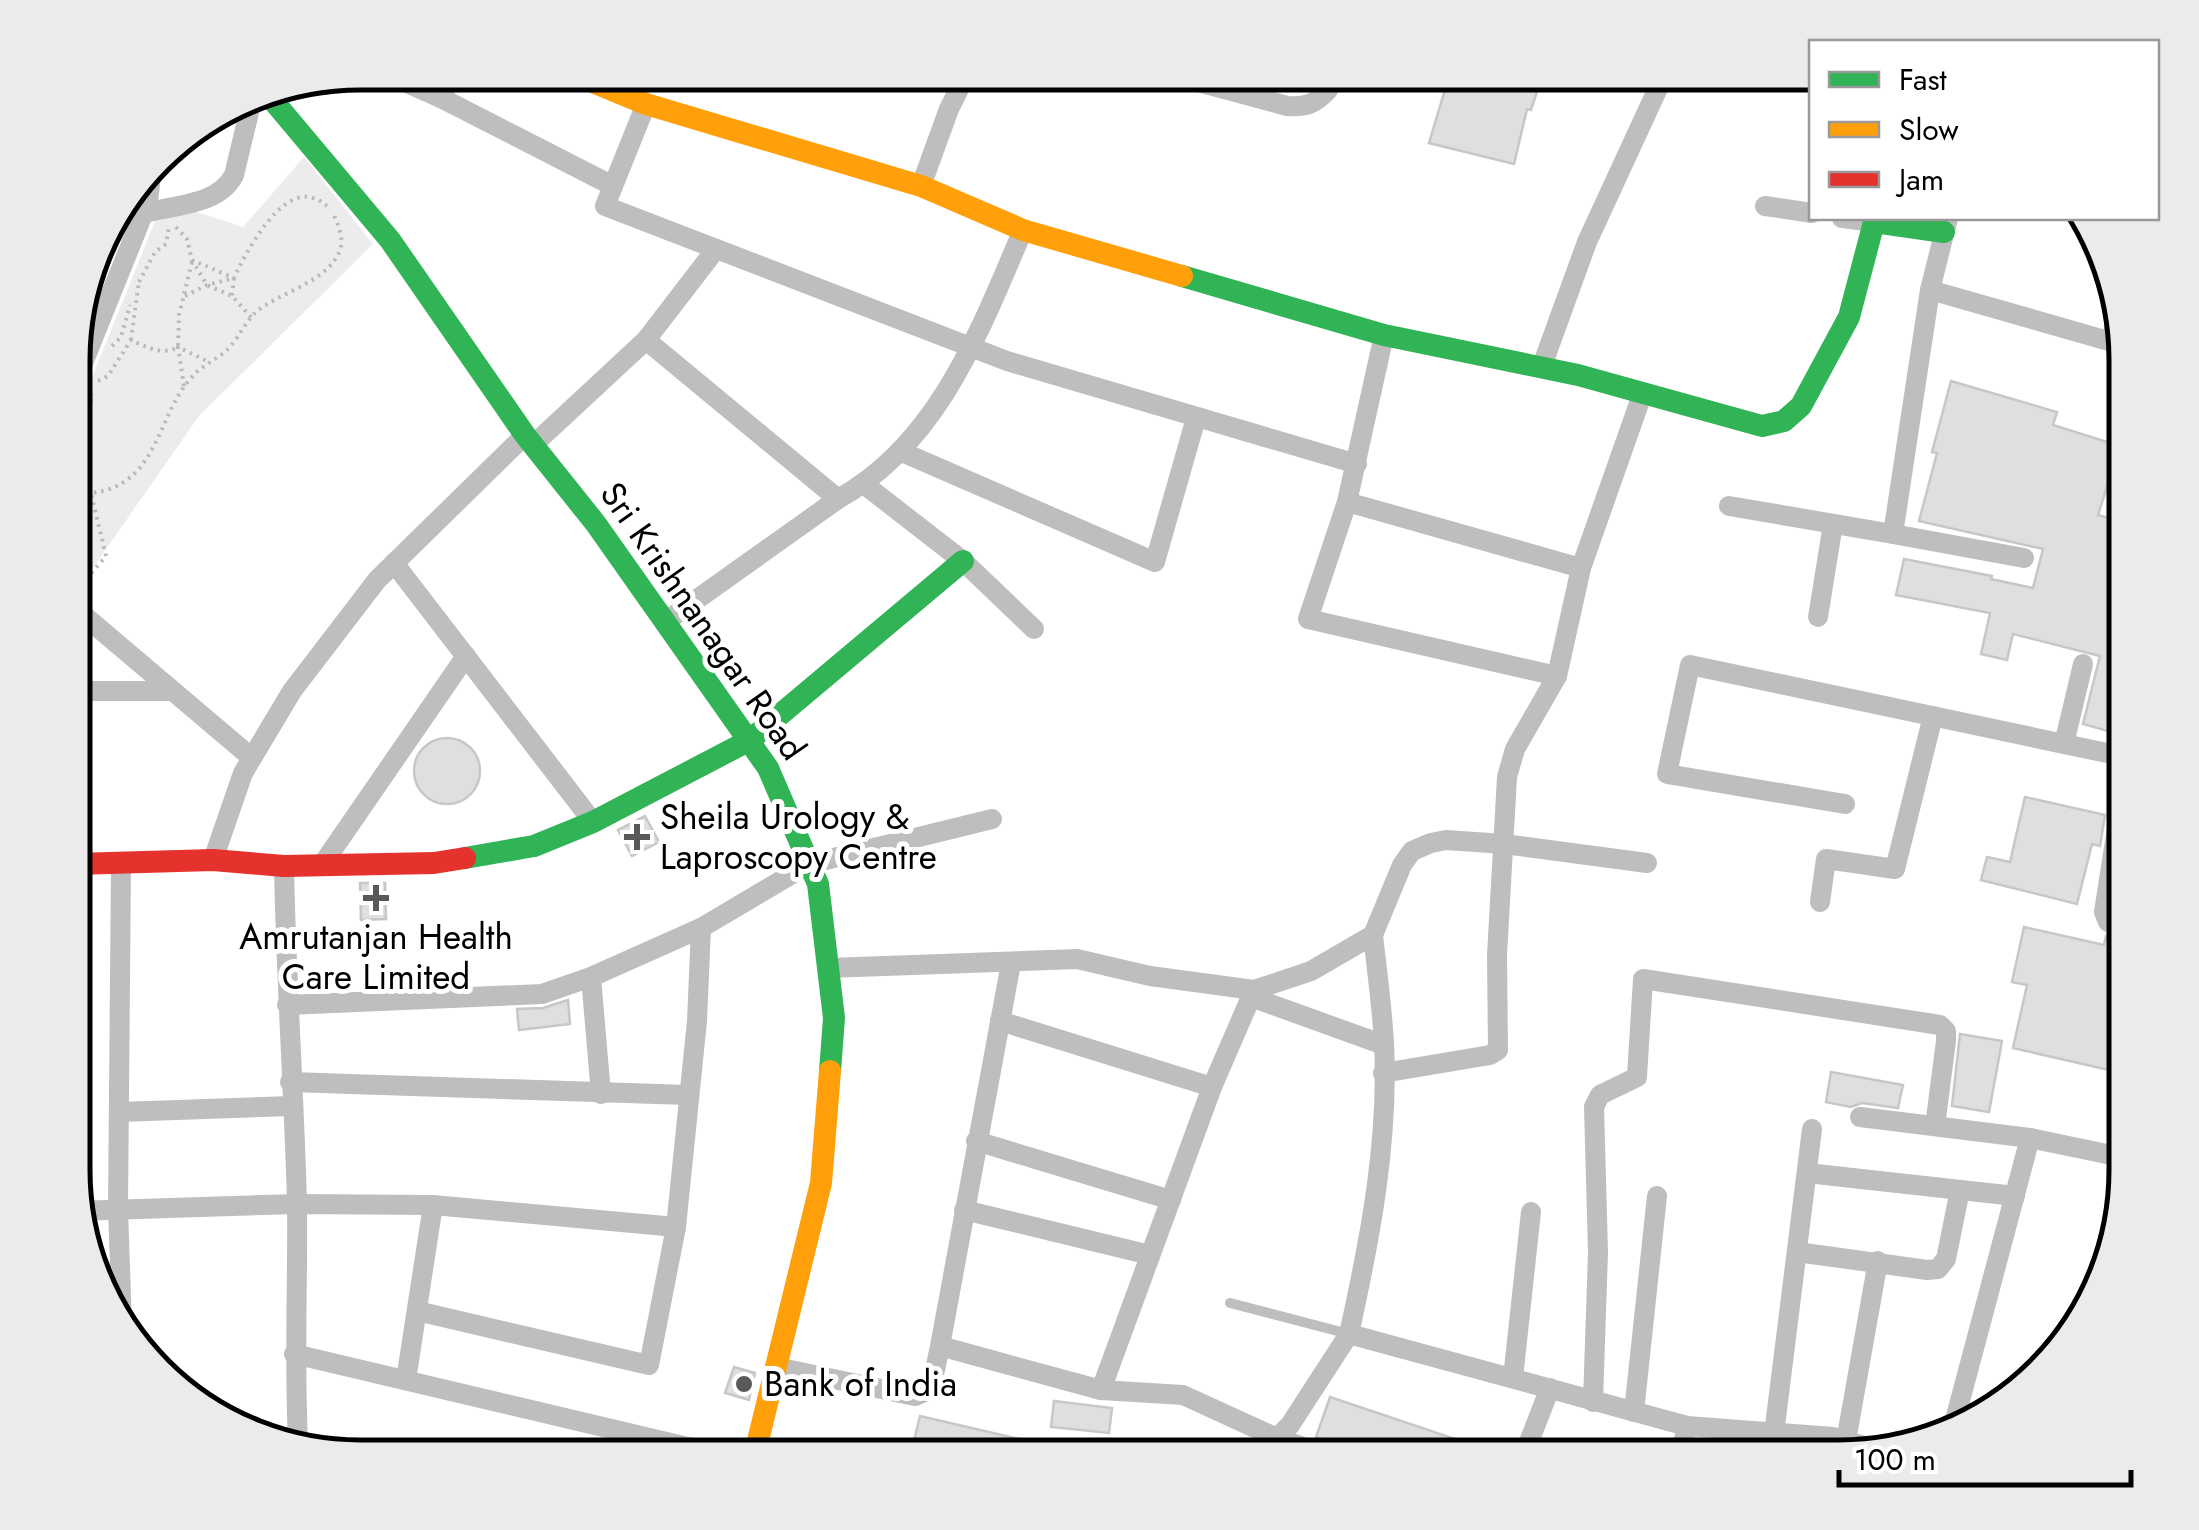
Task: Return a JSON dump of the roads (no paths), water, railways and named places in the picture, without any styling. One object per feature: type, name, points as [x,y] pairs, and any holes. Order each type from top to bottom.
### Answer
[{"type":"street","points":[[424,90],[613,186]]},
{"type":"street","points":[[441,98],[445,90]]},
{"type":"street","points":[[613,90],[646,104],[921,186],[1023,230],[1384,335],[1542,366],[1762,426],[1781,425],[1793,418],[1849,317],[1874,222]]},
{"type":"street","points":[[921,186],[959,90]]},
{"type":"street","points":[[1230,91],[1302,107],[1316,103],[1327,91]]},
{"type":"street","points":[[1542,366],[1582,254],[1657,91]]},
{"type":"street","points":[[646,104],[605,206],[1008,361],[1357,464]]},
{"type":"street","name":"Sri Krishnanagar Road","points":[[268,106],[345,196],[390,240],[529,440],[596,524],[750,740],[768,768],[818,884],[834,1018],[821,1183],[758,1439]]},
{"type":"street","points":[[144,213],[219,194],[228,186],[253,113]]},
{"type":"street","points":[[91,344],[144,213],[148,194]]},
{"type":"street","points":[[1765,206],[1809,213]]},
{"type":"street","points":[[1858,220],[1946,225],[1930,290],[1893,534]]},
{"type":"street","points":[[665,622],[838,499],[864,485],[902,452],[943,398],[1023,230]]},
{"type":"street","points":[[213,860],[243,773],[292,691],[377,580],[529,440],[646,340],[716,249]]},
{"type":"street","points":[[1930,290],[2108,341]]},
{"type":"street","points":[[1384,335],[1347,502],[1308,620],[1557,676]]},
{"type":"street","points":[[646,340],[838,499]]},
{"type":"street","points":[[1383,1073],[1490,1055],[1498,1050],[1498,954],[1508,777],[1515,749],[1557,676],[1581,568],[1642,394]]},
{"type":"street","points":[[902,452],[1155,562],[1196,418]]},
{"type":"street","points":[[864,485],[963,561],[1034,629]]},
{"type":"street","points":[[1347,502],[1581,568]]},
{"type":"street","points":[[1728,506],[2024,558]]},
{"type":"street","points":[[1818,617],[1833,524]]},
{"type":"street","points":[[91,864],[213,860],[284,866],[434,862],[534,846],[593,822],[750,740],[963,561]]},
{"type":"street","points":[[394,563],[593,822]]},
{"type":"street","points":[[90,621],[252,758]]},
{"type":"street","points":[[322,865],[466,656]]},
{"type":"street","points":[[2064,744],[2084,664]]},
{"type":"street","points":[[1844,804],[1667,774],[1690,665],[2108,753]]},
{"type":"street","points":[[90,691],[173,691]]},
{"type":"street","points":[[1820,902],[1826,858],[1895,869],[1933,716]]},
{"type":"street","points":[[286,1004],[542,994],[591,977],[700,928],[809,864],[992,819]]},
{"type":"street","points":[[1276,1438],[1290,1425],[1349,1334],[1374,1214],[1383,1116],[1384,1045],[1373,935],[1402,865],[1412,851],[1446,840],[1648,863]]},
{"type":"street","points":[[121,1294],[118,1209],[122,863]]},
{"type":"street","points":[[284,866],[286,1004],[297,1204],[294,1354],[298,1433]]},
{"type":"street","points":[[2108,886],[2104,912],[2108,922]]},
{"type":"street","points":[[417,1311],[650,1365],[676,1227],[697,1021],[700,928]]},
{"type":"street","points":[[1101,1390],[1212,1087],[1252,994],[1311,971],[1373,935]]},
{"type":"street","points":[[828,968],[1077,959],[1252,994],[1384,1045]]},
{"type":"street","points":[[776,1367],[915,1396],[931,1390],[1011,963]]},
{"type":"street","points":[[591,977],[601,1094]]},
{"type":"street","points":[[1593,1402],[1598,1252],[1594,1107],[1600,1095],[1637,1078],[1642,979],[1940,1026],[1946,1030],[1946,1040],[1935,1126]]},
{"type":"street","points":[[1000,1021],[1212,1087]]},
{"type":"street","points":[[290,1082],[688,1096]]},
{"type":"street","points":[[119,1112],[292,1106]]},
{"type":"street","points":[[1860,1117],[2030,1138],[2108,1154]]},
{"type":"street","points":[[1774,1434],[1812,1129]]},
{"type":"street","points":[[1957,1412],[2030,1138]]},
{"type":"street","points":[[976,1141],[1171,1200]]},
{"type":"street","points":[[1807,1173],[2015,1196]]},
{"type":"street","points":[[1797,1252],[1927,1270],[1943,1266],[1960,1190]]},
{"type":"street","points":[[1634,1412],[1656,1196]]},
{"type":"street","points":[[93,1210],[297,1204],[434,1205],[676,1227]]},
{"type":"street","points":[[406,1380],[434,1205]]},
{"type":"street","points":[[964,1210],[1150,1256]]},
{"type":"street","points":[[1513,1378],[1531,1212]]},
{"type":"street","points":[[1846,1440],[1878,1261]]},
{"type":"street","points":[[1349,1334],[1686,1426],[1836,1440]]},
{"type":"street","points":[[940,1346],[1101,1390],[1182,1395],[1281,1440]]},
{"type":"street","points":[[294,1354],[656,1439]]},
{"type":"street","points":[[1530,1440],[1550,1388]]},
{"type":"street","points":[[1683,1440],[1686,1426]]},
{"type":"street","points":[[633,1439],[634,1434]]},
{"type":"lane","points":[[1230,1302],[1349,1334]]},
{"type":"place","name":"Sheila Urology & Laproscopy Centre","points":[[637,837]]},
{"type":"place","name":"Amrutanjan Health Care Limited","points":[[376,898]]},
{"type":"place","name":"Bank of India","points":[[744,1384]]}]
